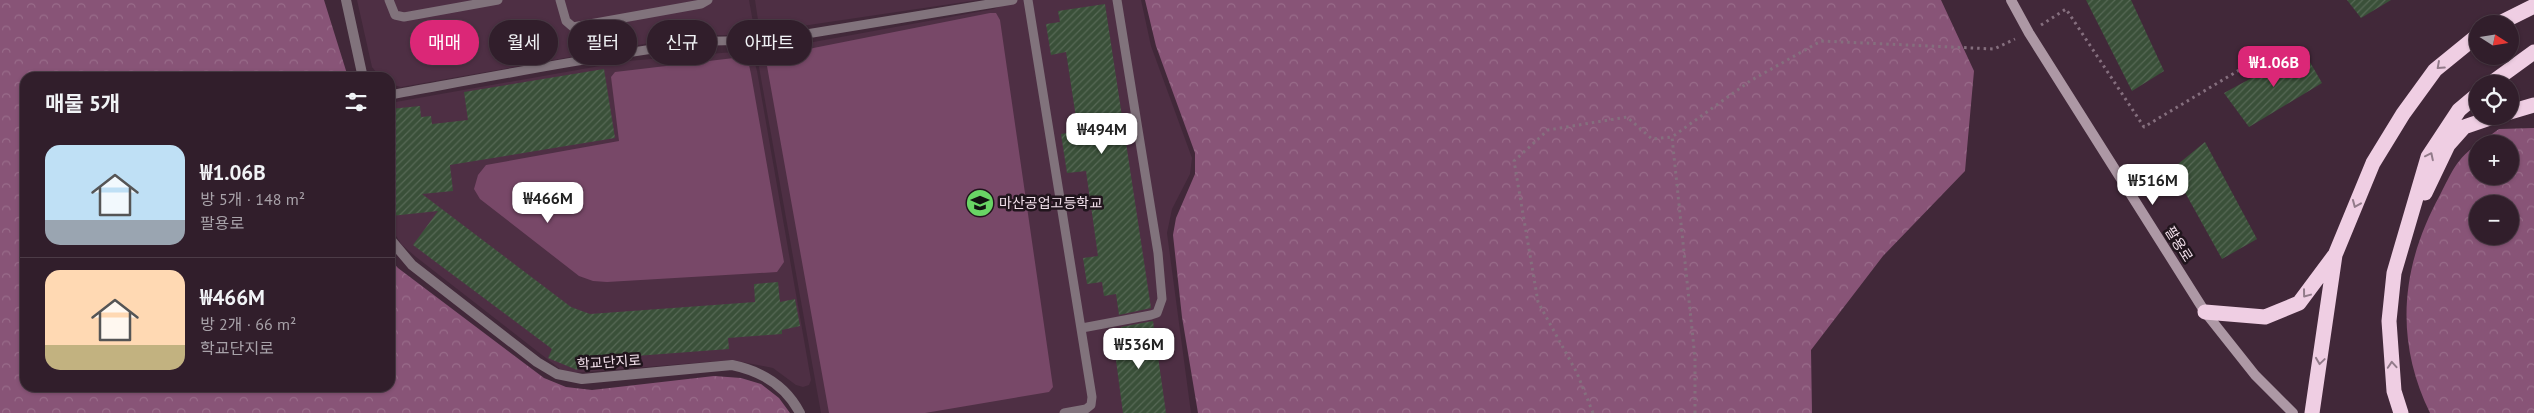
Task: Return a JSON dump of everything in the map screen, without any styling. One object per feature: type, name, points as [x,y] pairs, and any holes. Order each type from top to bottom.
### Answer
[{"type":"highway","points":[[2516,15],[2534,6]]},
{"type":"highway","points":[[2312,413],[2335,255],[2373,163],[2403,114],[2435,70],[2469,42]]},
{"type":"highway","points":[[2502,75],[2534,52]]},
{"type":"highway","points":[[2401,413],[2394,391],[2389,321],[2394,273],[2428,157],[2459,110],[2469,102]]},
{"type":"highway","points":[[2519,109],[2534,104]]},
{"type":"highway","points":[[2408,228],[2448,145],[2464,127],[2470,125]]},
{"type":"highway","points":[[2205,312],[2265,317],[2299,303],[2335,255]]},
{"type":"main road","name":"팔용로","points":[[2011,0],[2029,33],[2205,312],[2255,375],[2292,413]]},
{"type":"street","points":[[346,0],[362,72]]},
{"type":"street","name":"학교단지로","points":[[395,245],[412,265],[537,362],[557,374],[582,379],[732,365],[750,369],[767,378],[787,393],[800,413]]},
{"type":"lane","points":[[390,0],[396,15],[404,17],[498,0]]},
{"type":"lane","points":[[560,0],[566,21],[572,28],[701,4],[708,0]]},
{"type":"lane","points":[[395,94],[543,67],[704,41],[751,42],[770,40],[1013,0]]},
{"type":"lane","points":[[1028,0],[1091,387],[1091,405],[1086,409],[1064,413]]},
{"type":"lane","points":[[1082,328],[1157,313],[1162,299],[1158,253],[1117,0]]},
{"type":"path","points":[[1592,413],[1577,373],[1538,302],[1514,161],[1548,130],[1627,117],[1652,139],[1672,137],[1750,81],[1821,41],[1994,49],[2029,33],[2066,9],[2144,127],[2251,63]]},
{"type":"path","points":[[1672,137],[1695,358],[1695,413]]},
{"type":"shaded area","points":[[357,0],[749,0],[753,20],[727,20],[727,35],[717,35],[717,20],[647,20],[647,43],[637,45],[637,20],[568,20],[568,57],[558,59],[558,20],[489,20],[489,65],[525,65],[401,87],[395,85],[395,72],[376,72],[372,67]]},
{"type":"shaded area","points":[[755,0],[978,0],[812,25],[812,20],[758,20]]},
{"type":"shaded area","name":"마산공업고등학교","points":[[1013,0],[1141,0],[1151,46],[1192,158],[1190,174],[1172,209],[1167,233],[1191,413],[821,413],[760,65],[812,65],[812,42],[994,9]]},
{"type":"shaded area","points":[[996,13],[1000,20],[1053,387],[1049,392],[925,413],[829,413],[767,66],[812,65],[812,48]]},
{"type":"shaded area","points":[[717,53],[727,53],[727,65],[755,65],[811,380],[809,385],[803,387],[796,385],[773,368],[732,360],[573,373],[560,369],[416,257],[402,245],[395,234],[395,102],[605,65],[637,65],[637,60],[647,59],[647,65],[717,65]]},
{"type":"shaded area","points":[[727,59],[727,65],[749,65],[784,262],[777,272],[607,282],[593,281],[579,276],[480,199],[474,189],[478,175],[486,165],[619,141],[611,77],[615,72],[674,65],[717,65],[717,60]]},
{"type":"green space","points":[[0,0],[324,0],[346,72],[20,72],[20,392],[395,392],[395,265],[544,378],[566,387],[592,390],[714,376],[741,378],[761,384],[779,398],[790,413],[0,413]]},
{"type":"green space","points":[[1145,0],[1941,0],[1974,71],[1965,171],[1883,256],[1811,350],[1812,413],[1198,413],[1182,317],[1173,235],[1176,218],[1195,174],[1195,153],[1156,46]]},
{"type":"green space","points":[[2534,128],[2534,413],[2430,413],[2418,385],[2411,358],[2407,330],[2410,276],[2427,222],[2451,173],[2464,155],[2469,151],[2469,185],[2519,185],[2519,135],[2491,135],[2499,129]]},
{"type":"building","points":[[2086,0],[2131,0],[2164,71],[2132,91]]},
{"type":"building","points":[[2347,0],[2391,0],[2361,18]]},
{"type":"building","points":[[1105,4],[1151,308],[1119,315],[1116,294],[1104,296],[1102,282],[1087,284],[1083,258],[1098,256],[1086,171],[1067,173],[1061,134],[1078,131],[1066,52],[1051,55],[1046,24],[1060,22],[1058,11]]},
{"type":"building","points":[[2303,50],[2322,83],[2249,127],[2224,93]]},
{"type":"building","points":[[604,69],[615,138],[450,165],[453,191],[422,194],[571,307],[590,314],[755,302],[754,284],[778,282],[780,302],[795,299],[800,326],[782,330],[782,334],[728,338],[729,349],[582,360],[577,370],[548,358],[552,349],[413,245],[438,211],[395,216],[395,108],[420,106],[421,117],[431,116],[432,124],[468,120],[464,92]]},
{"type":"building","points":[[2205,142],[2257,239],[2222,259],[2172,169]]},
{"type":"building","points":[[1153,321],[1166,413],[1123,413],[1113,338],[1123,336],[1121,327]]},
{"type":"place","name":"마산공업고등학교","points":[[980,203]]}]
